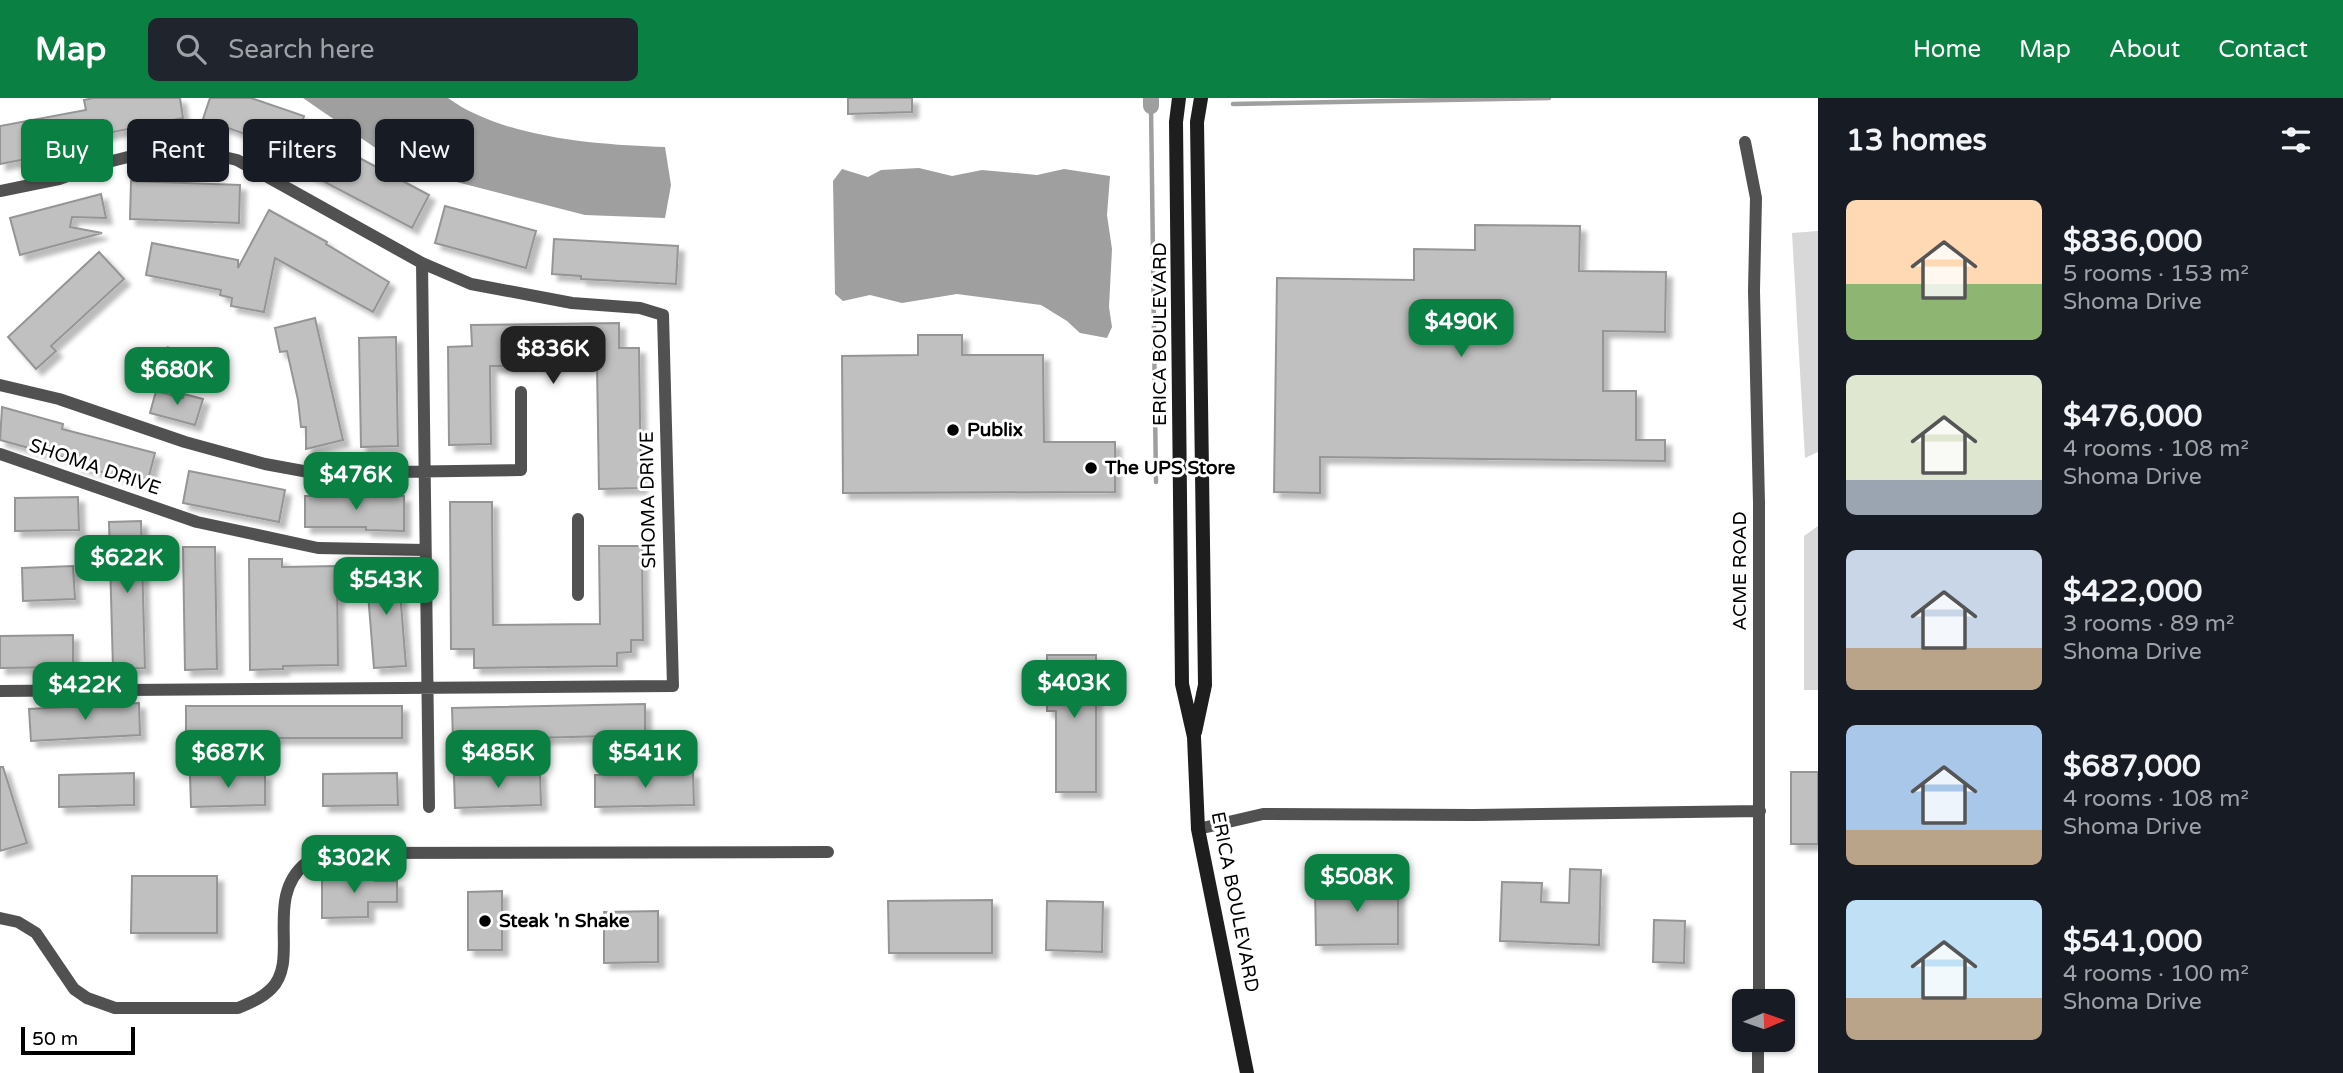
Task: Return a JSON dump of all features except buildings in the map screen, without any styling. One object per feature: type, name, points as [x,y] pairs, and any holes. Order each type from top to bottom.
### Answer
[{"type":"street","name":"ERICA BOULEVARD","points":[[1179,98],[1176,122],[1182,684],[1194,737],[1198,829],[1247,1073]]},
{"type":"street","name":"ERICA BOULEVARD","points":[[1194,737],[1205,685],[1200,518],[1198,122],[1201,98]]},
{"type":"street","name":"ACME ROAD","points":[[1745,142],[1756,198],[1754,291],[1759,503],[1759,989]]},
{"type":"street","name":"SHOMA DRIVE","points":[[0,191],[59,179],[104,163],[152,151],[194,150],[237,160],[422,263],[471,284],[572,303],[640,308],[663,315],[673,686],[426,690],[156,688],[0,691]]},
{"type":"street","points":[[422,263],[429,807]]},
{"type":"street","points":[[0,385],[59,399],[185,442],[265,464],[314,473],[521,470],[521,392]]},
{"type":"street","name":"SHOMA DRIVE","points":[[0,454],[197,522],[318,548],[425,551]]},
{"type":"street","points":[[578,519],[578,595]]},
{"type":"street","points":[[1198,829],[1263,814],[1488,815],[1760,811]]},
{"type":"street","points":[[0,918],[18,922],[36,933],[74,989],[96,1001],[115,1008],[238,1008],[273,988],[283,965],[283,905],[292,878],[307,861],[331,853],[828,852]]},
{"type":"street","points":[[1758,1052],[1758,1073]]},
{"type":"shaded area","points":[[303,98],[448,98],[470,112],[523,131],[581,141],[665,147],[671,185],[665,218],[585,215],[457,182],[474,182],[474,119],[375,119],[375,148],[361,138],[361,119],[333,119]]},
{"type":"shaded area","points":[[919,168],[952,176],[982,170],[1037,175],[1064,169],[1110,176],[1107,215],[1112,249],[1109,307],[1112,327],[1107,338],[1080,333],[1067,321],[1041,305],[957,294],[902,303],[870,295],[843,301],[835,294],[833,181],[842,169],[868,177],[881,170]]},
{"type":"shaded area","points":[[1818,231],[1818,452],[1805,458],[1792,233]]},
{"type":"shaded area","points":[[167,346],[205,359],[196,385],[158,371]]},
{"type":"shaded area","points":[[1818,526],[1818,690],[1804,690],[1804,536]]},
{"type":"waterway","points":[[1151,98],[1151,106]]},
{"type":"waterway","points":[[1233,104],[1549,98]]},
{"type":"waterway","points":[[1151,106],[1156,482]]},
{"type":"place","name":"Publix","points":[[953,430]]},
{"type":"place","name":"The UPS Store","points":[[1091,468]]},
{"type":"place","name":"Steak 'n Shake","points":[[485,921]]}]
